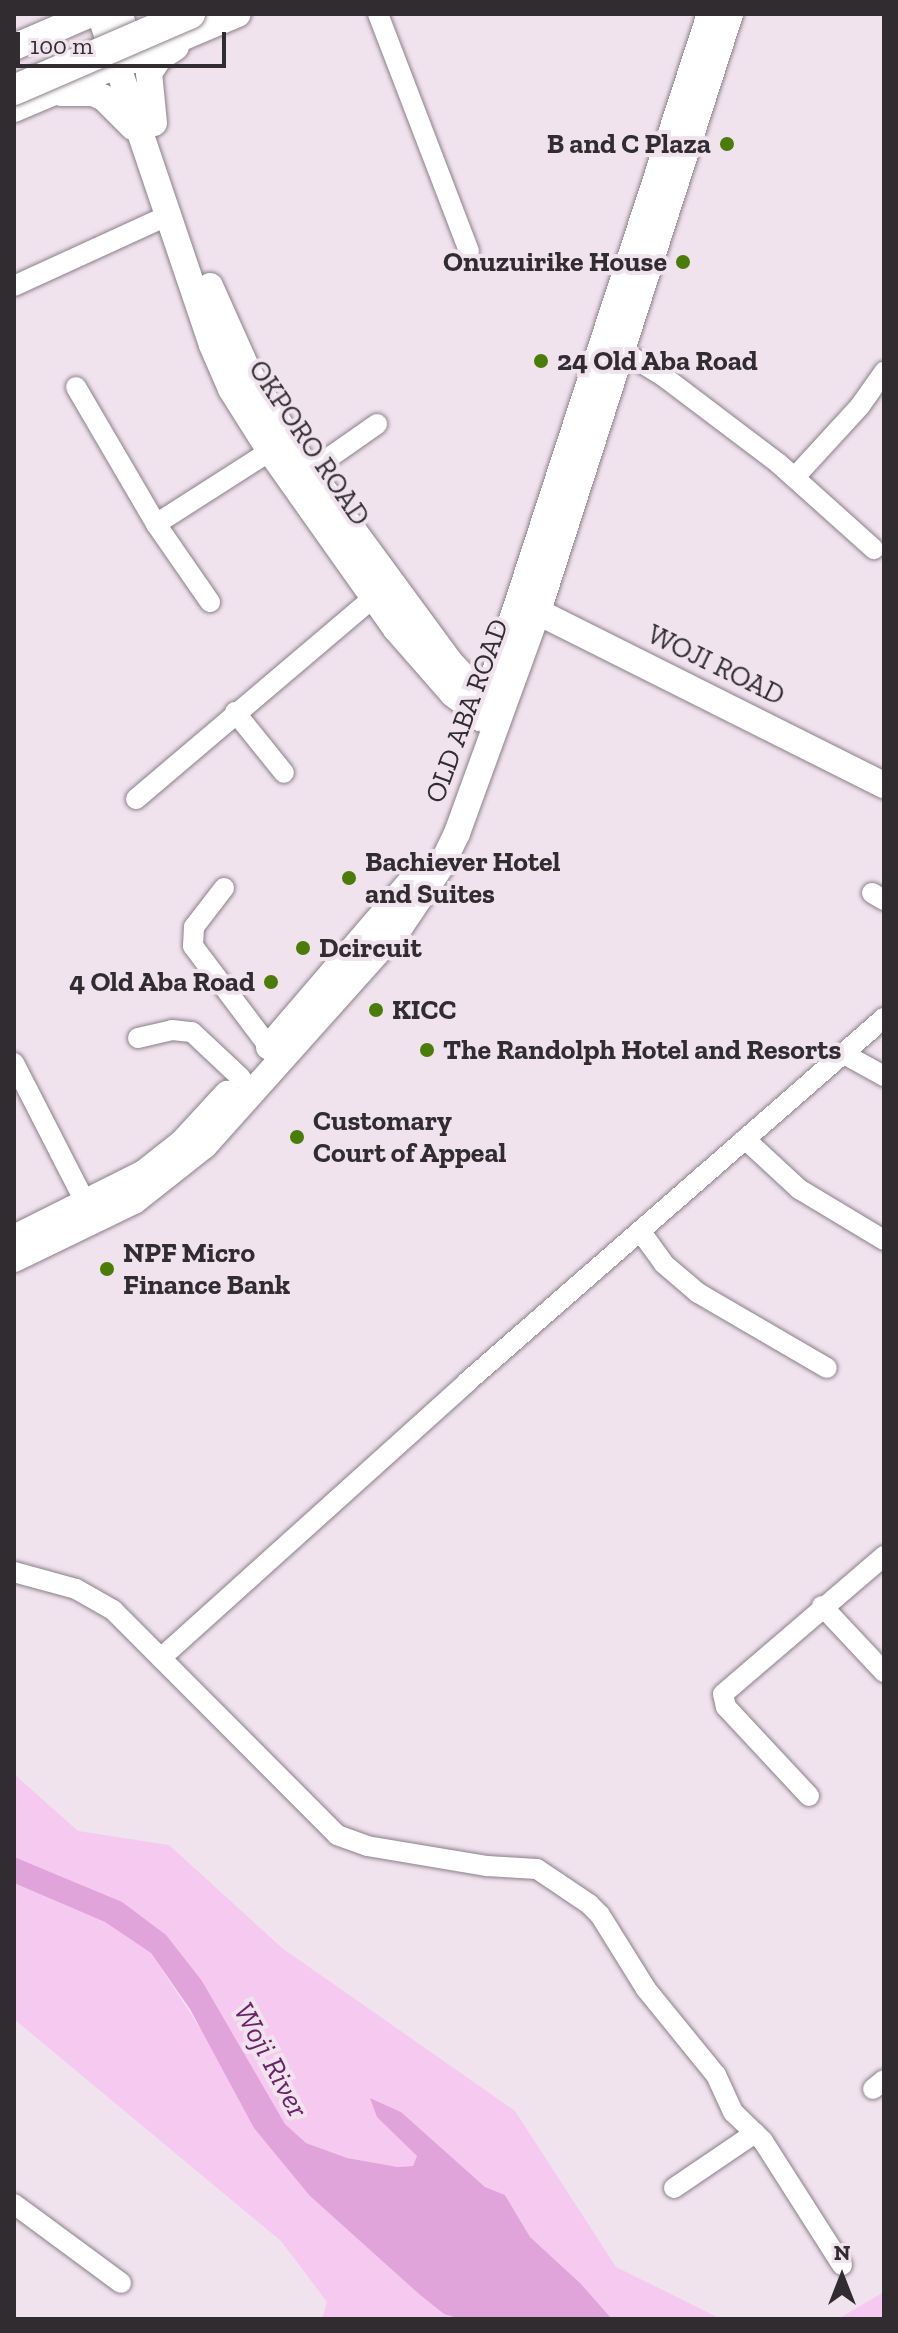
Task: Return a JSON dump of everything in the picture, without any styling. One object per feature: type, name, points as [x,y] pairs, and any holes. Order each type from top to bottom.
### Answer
[{"type":"highway","points":[[14,70],[144,14]]},
{"type":"highway","points":[[14,90],[195,22]]},
{"type":"main road","points":[[14,47],[91,14]]},
{"type":"main road","name":"OKPORO ROAD","points":[[100,14],[125,62],[147,128],[232,340],[266,405],[426,631],[492,710]]},
{"type":"main road","name":"OKPORO ROAD","points":[[120,14],[125,62]]},
{"type":"main road","points":[[14,109],[125,62],[195,22],[238,14]]},
{"type":"main road","name":"OLD ABA ROAD","points":[[528,607],[710,14]]},
{"type":"main road","name":"OLD ABA ROAD","points":[[14,1259],[134,1201],[205,1145],[400,927],[422,897],[457,833],[492,710],[622,351],[730,14]]},
{"type":"main road","points":[[147,128],[148,82],[153,64],[195,22]]},
{"type":"main road","points":[[50,94],[82,92],[104,98],[147,128]]},
{"type":"main road","name":"OKPORO ROAD","points":[[147,128],[167,216],[224,375],[270,451],[374,597],[441,682],[492,710]]},
{"type":"main road","name":"WOJI ROAD","points":[[528,607],[884,785]]},
{"type":"main road","name":"OLD ABA ROAD","points":[[14,1238],[136,1178],[182,1143],[241,1078],[395,904],[421,866],[492,710]]},
{"type":"street","points":[[378,14],[469,251]]},
{"type":"street","points":[[14,286],[167,216]]},
{"type":"street","points":[[622,351],[696,400],[795,477],[874,549]]},
{"type":"street","points":[[795,477],[860,406],[884,372]]},
{"type":"street","points":[[76,387],[156,524],[210,602]]},
{"type":"street","points":[[310,471],[377,424]]},
{"type":"street","points":[[156,524],[270,451]]},
{"type":"street","points":[[136,799],[374,597]]},
{"type":"street","points":[[235,712],[284,773]]},
{"type":"street","points":[[224,888],[194,927],[193,946],[269,1047]]},
{"type":"street","points":[[161,1658],[467,1382],[884,1018]]},
{"type":"street","points":[[138,1038],[172,1030],[192,1032],[241,1078]]},
{"type":"street","points":[[844,1054],[884,1076]]},
{"type":"street","points":[[14,1063],[86,1204]]},
{"type":"street","points":[[745,1139],[799,1189],[884,1240]]},
{"type":"street","points":[[641,1232],[664,1264],[698,1293],[827,1368]]},
{"type":"street","points":[[809,1796],[726,1707],[723,1694],[884,1556]]},
{"type":"street","points":[[14,1572],[76,1589],[113,1610],[337,1835],[367,1846],[487,1866],[537,1869],[571,1888],[600,1915],[646,1989],[716,2075],[733,2112],[755,2133],[842,2265]]},
{"type":"street","points":[[822,1606],[884,1672]]},
{"type":"street","points":[[674,2188],[755,2133]]},
{"type":"street","points":[[14,2204],[121,2283]]},
{"type":"shaded area","points":[[14,1774],[78,1831],[169,1845],[282,1948],[515,2111],[616,2267],[721,2319],[612,2319],[580,2283],[530,2237],[505,2195],[485,2187],[401,2112],[371,2098],[378,2117],[417,2156],[413,2166],[398,2167],[347,2158],[306,2143],[285,2124],[202,1981],[14,1857]]},
{"type":"shaded area","points":[[14,1857],[122,1902],[166,1935],[202,1981],[285,2124],[306,2143],[347,2158],[398,2167],[413,2166],[417,2156],[377,2117],[370,2098],[401,2112],[485,2187],[505,2195],[530,2237],[580,2283],[612,2319],[461,2319],[444,2314],[310,2196],[254,2128],[190,2009],[151,1953],[105,1922],[14,1883]]},
{"type":"shaded area","points":[[14,1883],[105,1922],[151,1953],[310,2196],[419,2294],[444,2313],[461,2319],[322,2319],[327,2302],[281,2241],[14,2019]]},
{"type":"shaded area","points":[[884,2292],[884,2319],[838,2319]]},
{"type":"place","name":"B and C Plaza","points":[[727,144]]},
{"type":"place","name":"Onuzuirike House","points":[[683,262]]},
{"type":"place","name":"24 Old Aba Road","points":[[541,361]]},
{"type":"place","name":"Bachiever Hotel and Suites","points":[[349,878]]},
{"type":"place","name":"Dcircuit","points":[[303,948]]},
{"type":"place","name":"4 Old Aba Road","points":[[271,982]]},
{"type":"place","name":"KICC","points":[[376,1010]]},
{"type":"place","name":"The Randolph Hotel and Resorts","points":[[427,1050]]},
{"type":"place","name":"Customary Court of Appeal","points":[[297,1137]]},
{"type":"place","name":"NPF Micro Finance Bank","points":[[107,1269]]},
{"type":"water label","name":"Woji River","points":[[271,2060]]}]
